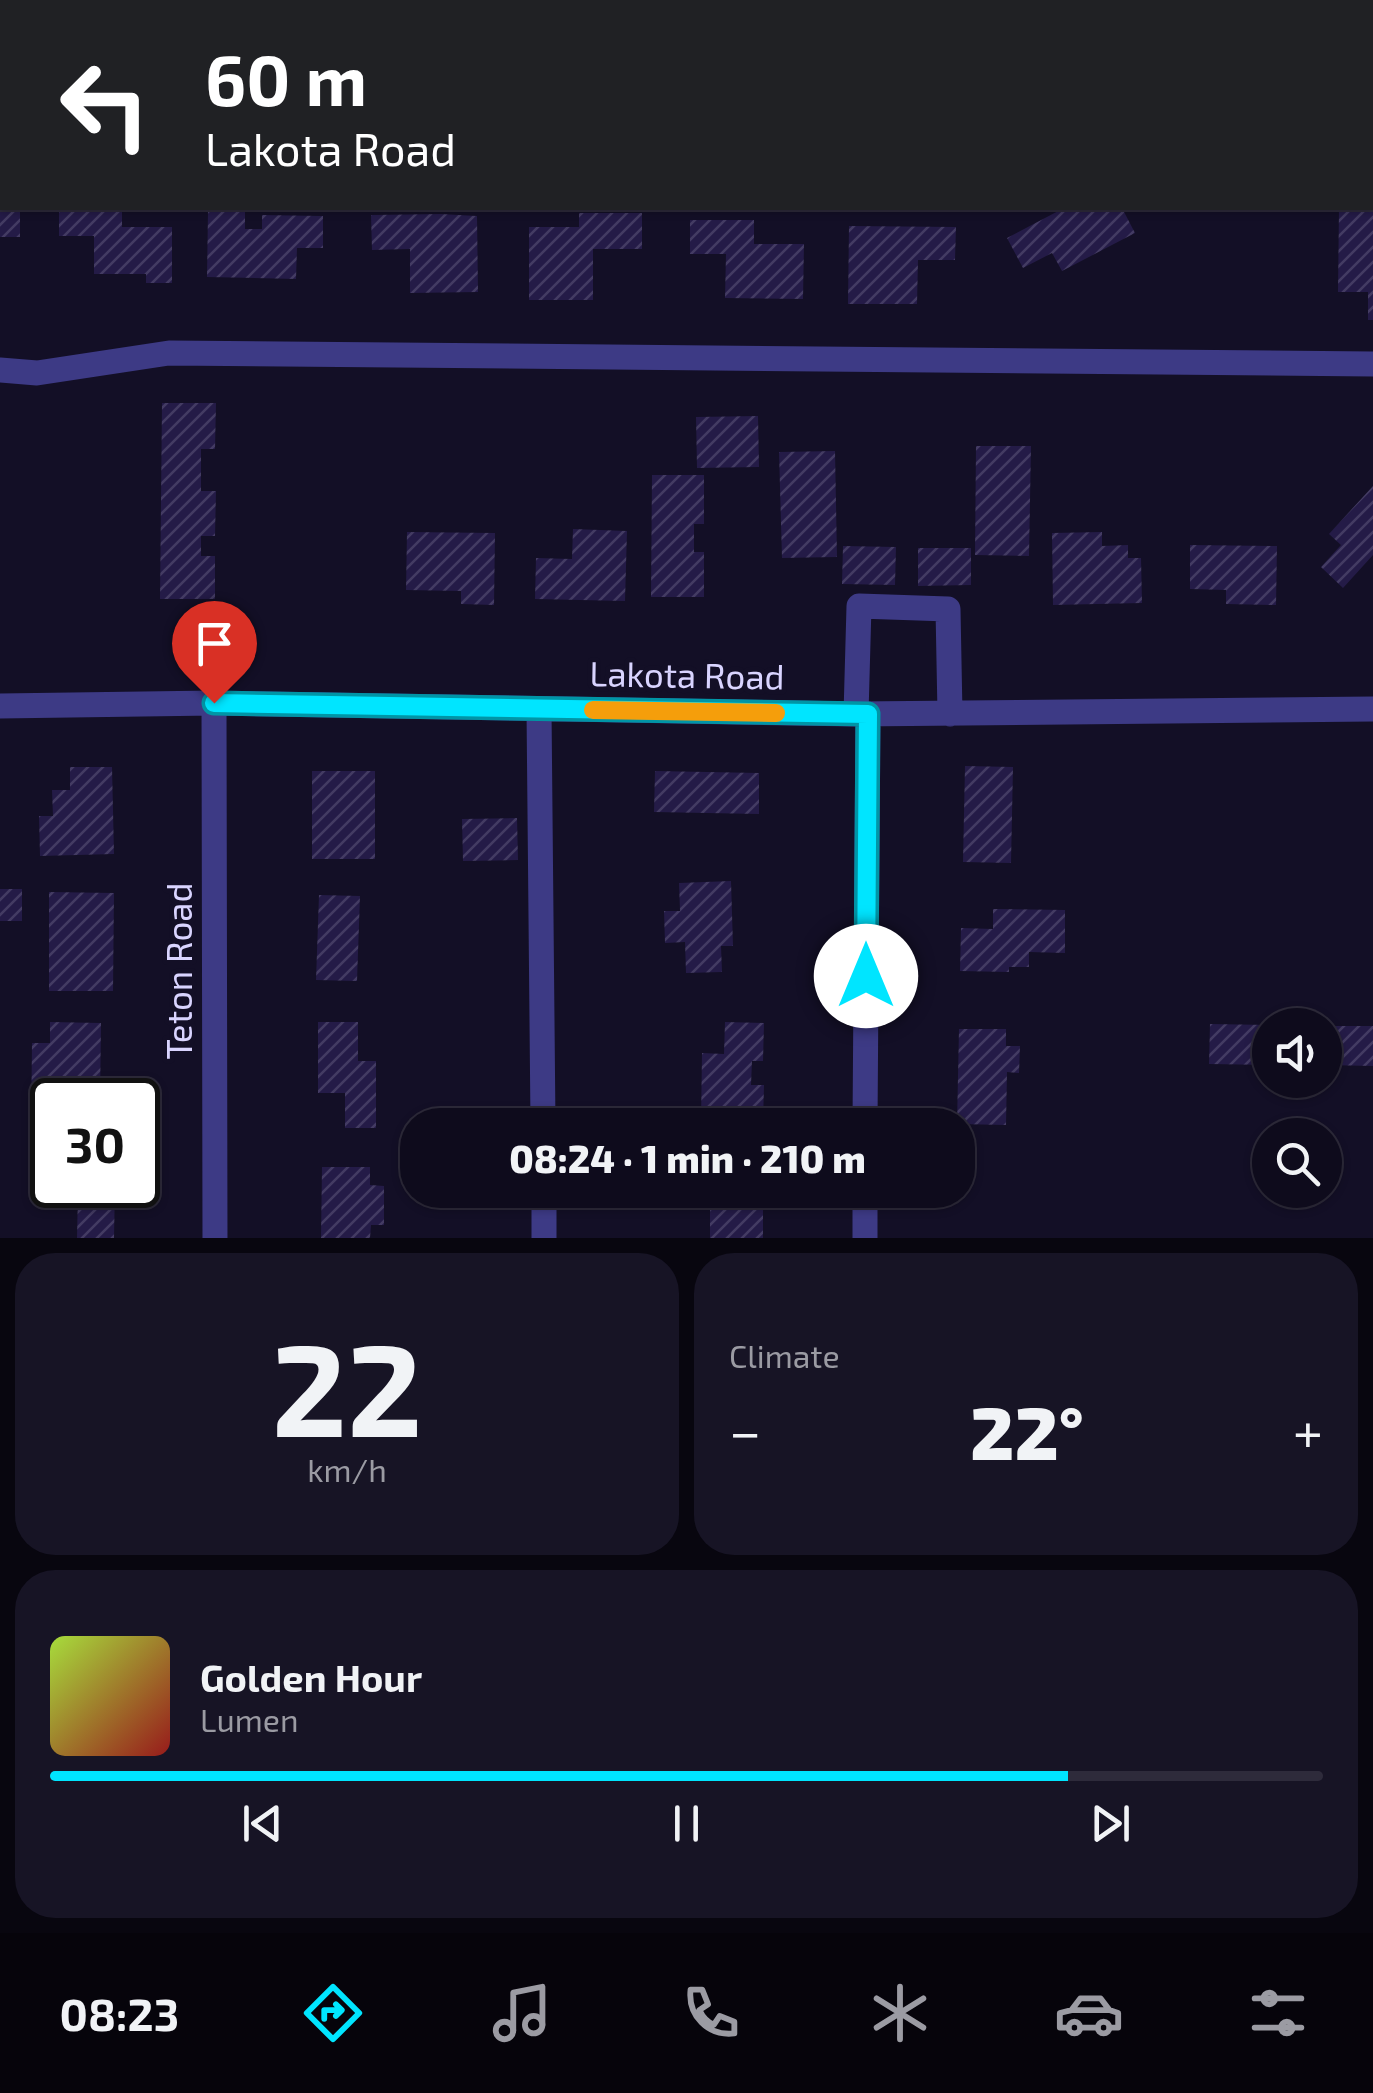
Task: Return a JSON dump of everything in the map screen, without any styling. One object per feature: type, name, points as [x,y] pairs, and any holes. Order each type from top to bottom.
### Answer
[{"type":"street","points":[[0,370],[37,373],[169,353],[1373,364]]},
{"type":"street","points":[[865,1108],[859,606],[948,609],[950,714]]},
{"type":"street","name":"Lakota Road","points":[[0,706],[214,703],[862,714],[1373,709]]},
{"type":"street","name":"Teton Road","points":[[214,703],[215,1238]]},
{"type":"street","points":[[539,709],[543,1108]]},
{"type":"street","points":[[544,1208],[544,1238]]},
{"type":"street","points":[[864,1238],[865,1208]]},
{"type":"building","points":[[0,210],[20,210],[20,237],[0,237]]},
{"type":"building","points":[[59,210],[122,210],[122,227],[172,227],[172,283],[146,283],[146,274],[94,274],[94,236],[59,236]]},
{"type":"building","points":[[1060,210],[1123,210],[1135,233],[1062,271],[1052,253],[1023,268],[1007,238]]},
{"type":"building","points":[[1339,210],[1373,210],[1373,320],[1368,320],[1368,292],[1338,292]]},
{"type":"building","points":[[208,211],[245,212],[245,229],[262,229],[262,215],[323,216],[323,248],[297,248],[296,279],[207,277]]},
{"type":"building","points":[[579,213],[642,213],[642,249],[593,249],[593,300],[529,300],[529,227],[579,227]]},
{"type":"building","points":[[371,215],[477,216],[478,292],[410,293],[410,249],[372,250]]},
{"type":"building","points":[[690,220],[754,220],[754,244],[804,244],[803,299],[725,298],[726,254],[690,254]]},
{"type":"building","points":[[849,226],[956,227],[955,260],[918,260],[917,304],[848,304]]},
{"type":"building","points":[[162,403],[216,403],[215,449],[201,449],[201,491],[216,491],[215,536],[201,536],[201,556],[215,556],[215,599],[160,599]]},
{"type":"building","points":[[758,416],[759,467],[697,468],[696,417]]},
{"type":"building","points":[[976,446],[1031,446],[1029,556],[975,555]]},
{"type":"building","points":[[835,451],[837,557],[782,558],[779,452]]},
{"type":"building","points":[[652,475],[704,475],[704,524],[694,524],[694,552],[704,552],[704,597],[651,597]]},
{"type":"building","points":[[1373,486],[1373,555],[1343,588],[1321,567],[1341,545],[1329,534]]},
{"type":"building","points":[[573,529],[627,531],[625,601],[535,599],[536,558],[572,559]]},
{"type":"building","points":[[407,532],[495,533],[494,605],[461,604],[461,591],[406,590]]},
{"type":"building","points":[[1102,532],[1102,546],[1128,545],[1128,558],[1141,558],[1142,603],[1053,605],[1052,533]]},
{"type":"building","points":[[1190,545],[1277,546],[1276,605],[1226,604],[1226,590],[1190,589]]},
{"type":"building","points":[[843,546],[896,547],[895,585],[842,584]]},
{"type":"building","points":[[918,548],[971,548],[971,585],[918,586]]},
{"type":"building","points":[[965,766],[1013,767],[1011,863],[963,862]]},
{"type":"building","points":[[70,767],[112,767],[114,854],[40,856],[39,816],[53,816],[52,790],[70,790]]},
{"type":"building","points":[[312,771],[375,771],[375,859],[312,859]]},
{"type":"building","points":[[655,771],[759,773],[759,814],[654,812]]},
{"type":"building","points":[[517,818],[518,860],[463,861],[462,819]]},
{"type":"building","points":[[731,881],[733,946],[721,946],[722,972],[686,973],[685,942],[665,943],[664,911],[680,911],[679,883]]},
{"type":"building","points":[[0,889],[22,889],[22,921],[0,921]]},
{"type":"building","points":[[49,892],[114,893],[113,991],[49,991]]},
{"type":"building","points":[[319,895],[360,896],[357,981],[316,980]]},
{"type":"building","points":[[993,909],[1065,910],[1065,953],[1029,952],[1029,967],[1009,967],[1009,972],[960,971],[961,928],[993,929]]},
{"type":"building","points":[[50,1022],[101,1023],[100,1078],[32,1078],[32,1043],[50,1043]]},
{"type":"building","points":[[318,1022],[358,1022],[358,1061],[376,1061],[376,1128],[345,1128],[345,1093],[318,1093]]},
{"type":"building","points":[[725,1022],[764,1023],[763,1061],[752,1061],[751,1085],[764,1085],[763,1108],[701,1108],[702,1053],[724,1054]]},
{"type":"building","points":[[1210,1024],[1252,1025],[1252,1065],[1209,1064]]},
{"type":"building","points":[[1342,1026],[1373,1026],[1373,1066],[1342,1065]]},
{"type":"building","points":[[959,1029],[1006,1029],[1006,1046],[1020,1046],[1019,1073],[1007,1072],[1006,1125],[975,1124],[975,1108],[957,1108]]},
{"type":"building","points":[[322,1167],[370,1167],[370,1185],[384,1186],[384,1225],[371,1225],[370,1238],[321,1238]]},
{"type":"building","points":[[78,1208],[115,1208],[114,1238],[77,1238]]},
{"type":"building","points":[[710,1208],[763,1208],[763,1238],[710,1238]]},
{"type":"slow traffic","points":[[593,710],[776,713]]},
{"type":"route","points":[[214,703],[868,714],[866,976]]}]
